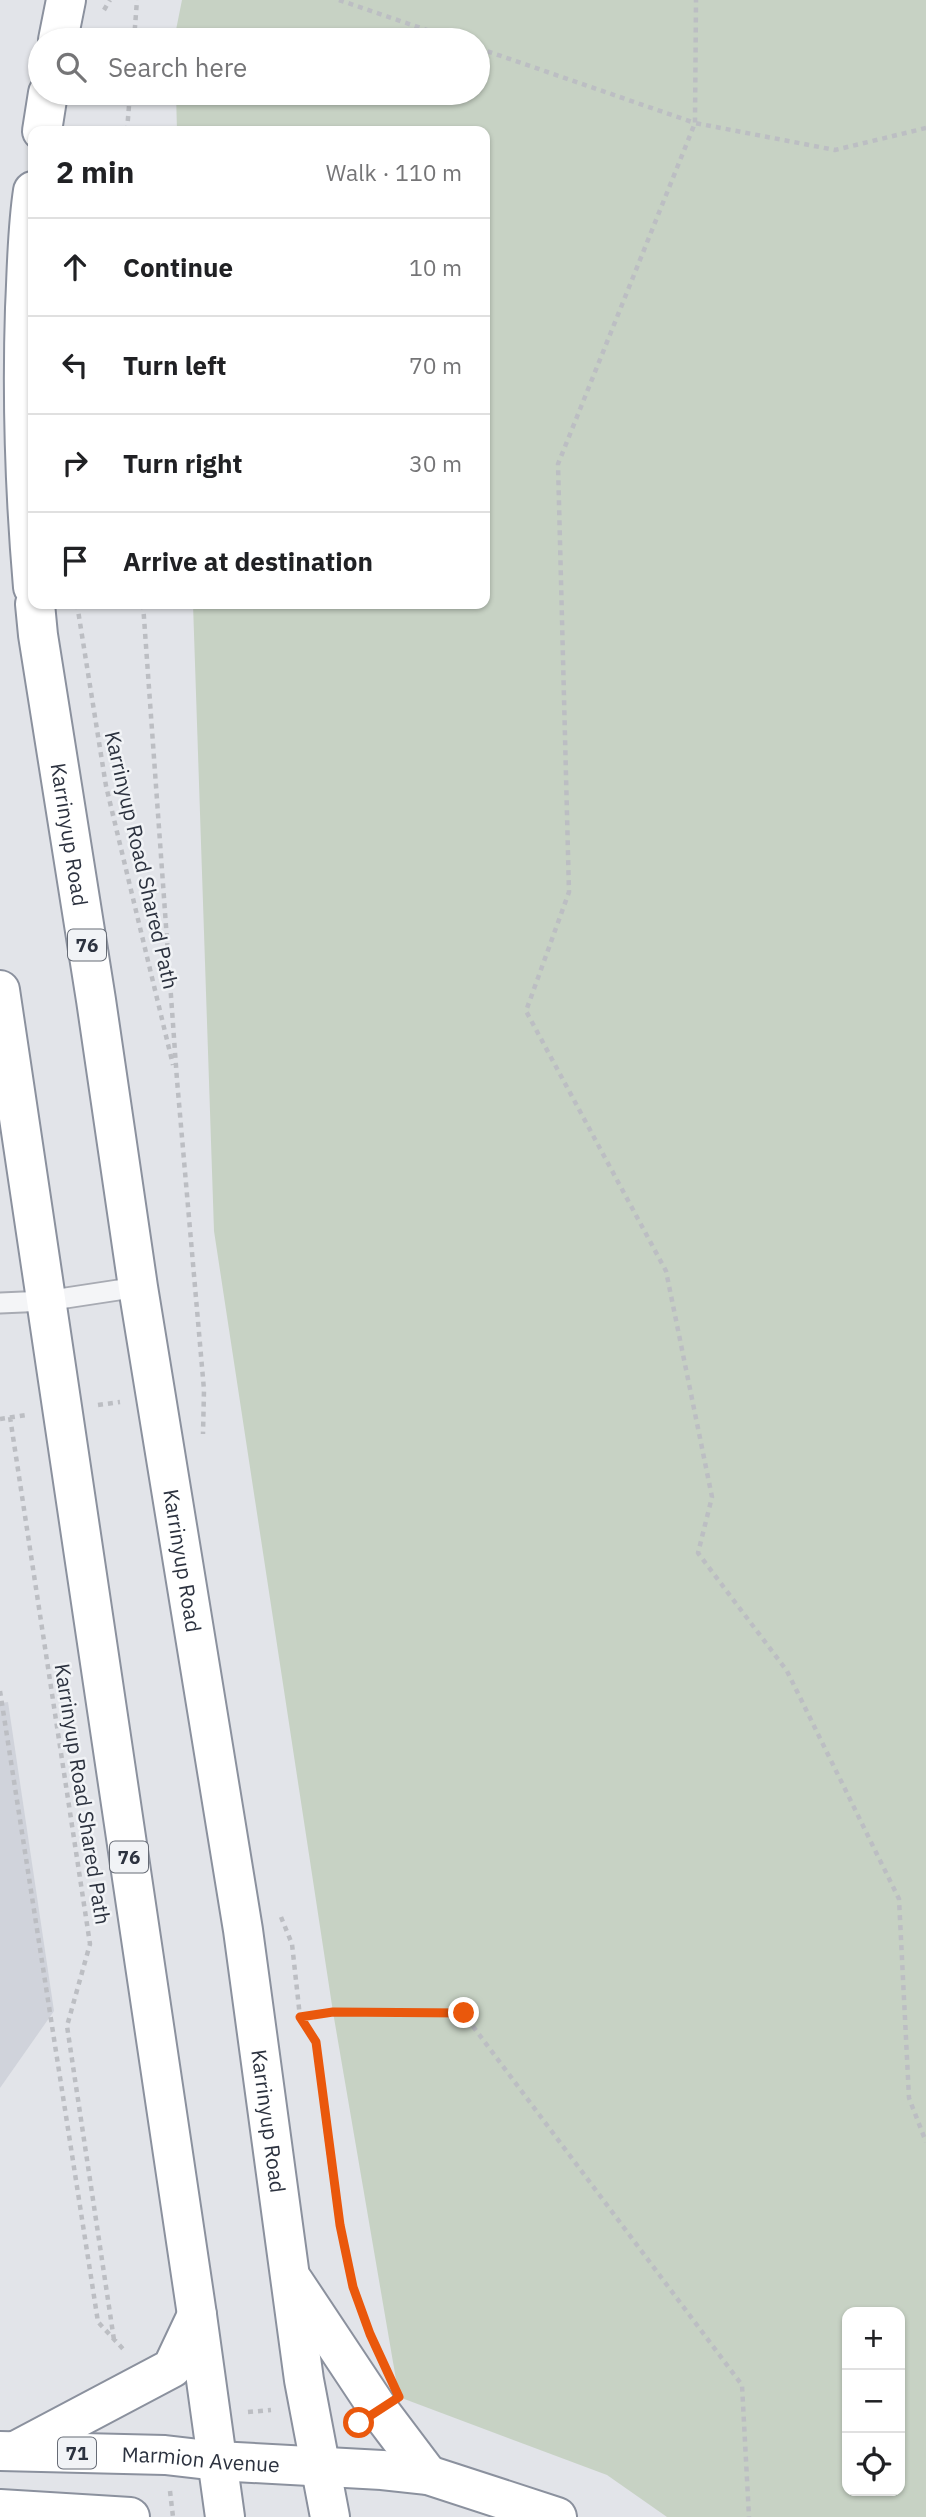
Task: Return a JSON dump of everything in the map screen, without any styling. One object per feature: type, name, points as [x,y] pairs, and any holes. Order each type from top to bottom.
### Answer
[{"type":"highway","points":[[60,28],[66,0]]},
{"type":"highway","points":[[43,126],[46,105]]},
{"type":"highway","points":[[28,246],[23,369],[28,527]]},
{"type":"highway","name":"Karrinyup Road","points":[[35,609],[138,1287],[243,1930],[304,2380],[330,2517]]},
{"type":"highway","name":"76","points":[[0,990],[225,2517]]},
{"type":"highway","points":[[289,2275],[379,2410],[428,2475]]},
{"type":"highway","points":[[7,2451],[152,2381],[172,2368],[197,2315]]},
{"type":"highway","name":"Marmion Avenue","points":[[7,2451],[153,2454],[217,2461],[320,2466]]},
{"type":"highway","name":"71","points":[[320,2466],[428,2475],[557,2517]]},
{"type":"highway","points":[[0,2509],[107,2516]]},
{"type":"lane","points":[[0,1303],[46,1301],[138,1287]]},
{"type":"path","points":[[135,28],[136,0]]},
{"type":"path","points":[[340,0],[421,28]]},
{"type":"path","points":[[696,0],[695,123],[558,464],[569,892],[526,1011],[666,1271],[712,1497],[698,1553],[787,1671],[899,1899],[909,2098],[926,2141]]},
{"type":"path","points":[[490,52],[695,123],[835,149],[926,128]]},
{"type":"path","points":[[128,126],[129,105]]},
{"type":"path","name":"Karrinyup Road Shared Path","points":[[78,609],[106,786],[177,1080]]},
{"type":"path","points":[[0,1419],[204,1390],[177,1080],[143,609]]},
{"type":"path","name":"Karrinyup Road Shared Path","points":[[10,1417],[90,1944],[67,2026],[114,2340]]},
{"type":"path","points":[[0,1691],[98,2322],[152,2381]]},
{"type":"path","points":[[366,2322],[353,2287],[340,2225],[316,2042],[300,2017],[333,2012],[464,2013],[742,2385],[749,2517]]},
{"type":"shaded area","points":[[8,1702],[54,2011],[0,2088],[0,1703]]},
{"type":"green space","points":[[182,0],[926,0],[926,2517],[667,2517],[607,2475],[399,2397],[333,2012],[214,1231],[193,609],[490,609],[490,126],[177,126],[176,105],[490,105],[490,28],[176,28]]},
{"type":"route","points":[[359,2423],[399,2397],[370,2334],[353,2287],[340,2225],[316,2042],[300,2017],[333,2012],[464,2013]]}]
